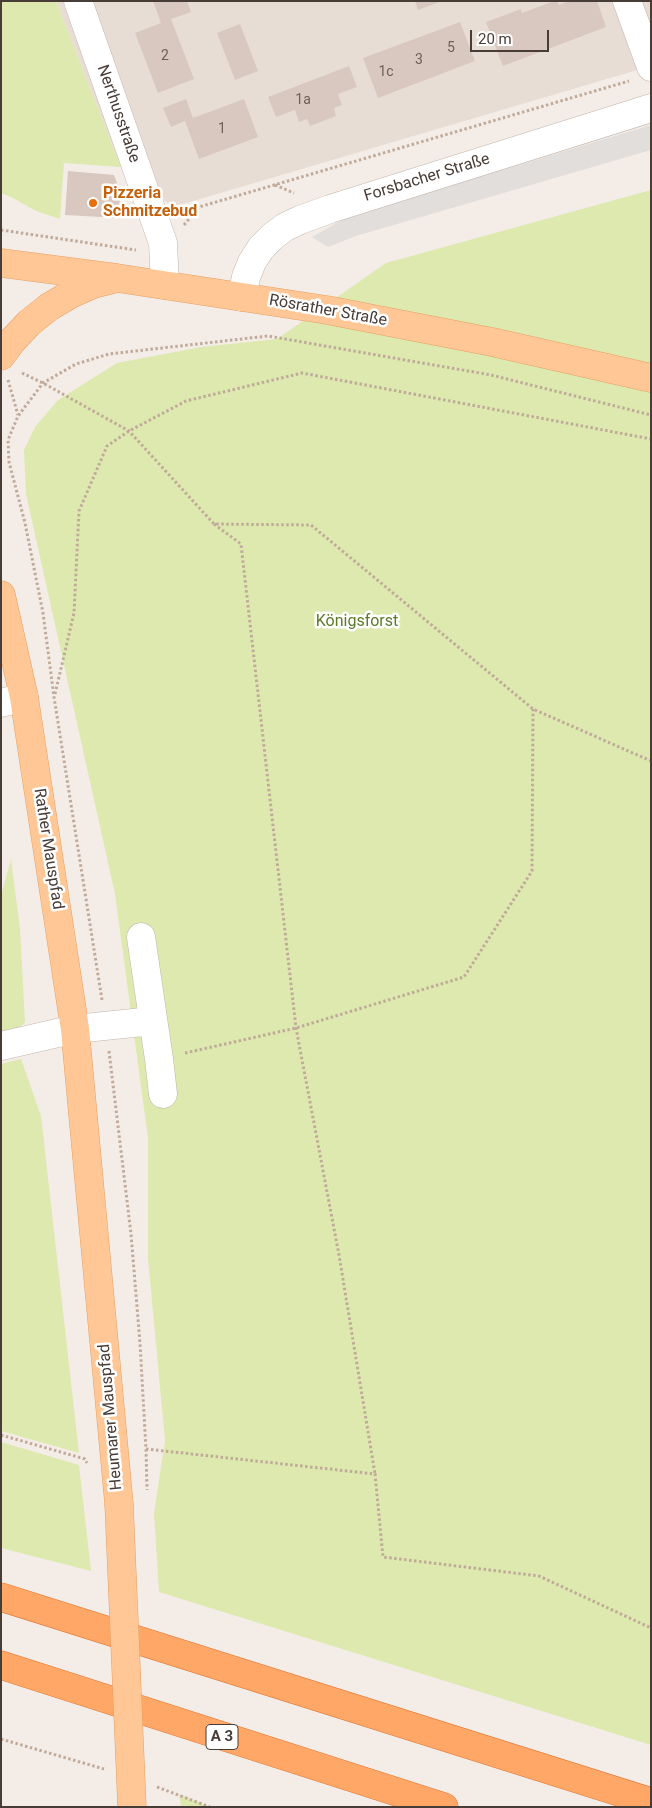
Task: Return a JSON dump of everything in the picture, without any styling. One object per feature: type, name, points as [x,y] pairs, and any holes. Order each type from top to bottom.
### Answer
[{"type":"highway","points":[[1,1597],[651,1802]]},
{"type":"highway","name":"A 3","points":[[1,1665],[444,1807]]},
{"type":"main road","name":"Rösrather Straße","points":[[1,263],[117,278],[327,310],[492,342],[651,378]]},
{"type":"main road","points":[[8,368],[12,341],[29,323],[49,307],[71,294],[94,284],[117,278]]},
{"type":"main road","name":"Rather Mauspfad","points":[[1,595],[13,700],[76,1029]]},
{"type":"main road","name":"Heumarer Mauspfad","points":[[76,1029],[119,1504],[132,1807]]},
{"type":"street","name":"Nerthusstraße","points":[[78,1],[163,243],[165,286]]},
{"type":"street","points":[[627,1],[641,73]]},
{"type":"street","name":"Forsbacher Straße","points":[[242,297],[249,270],[261,248],[272,236],[300,220],[651,108]]},
{"type":"street","points":[[141,937],[163,1094]]},
{"type":"street","points":[[1,1046],[76,1029],[154,1022]]},
{"type":"path","points":[[274,185],[641,73]]},
{"type":"path","points":[[651,415],[491,376],[268,336],[109,354],[76,364],[43,383],[18,416],[9,382],[8,368],[43,383],[129,431],[214,524],[242,544],[296,1028],[339,1255],[375,1474],[383,1557],[539,1576],[651,1628]]},
{"type":"path","points":[[54,697],[74,613],[79,511],[107,446],[129,431],[186,401],[302,373],[651,439]]},
{"type":"path","points":[[214,524],[311,525],[533,709],[651,761]]},
{"type":"path","points":[[159,1059],[296,1028],[464,977],[532,871],[533,709]]},
{"type":"path","points":[[105,1026],[131,1234],[146,1449],[147,1496]]},
{"type":"path","points":[[1,1434],[85,1458],[88,1472]]},
{"type":"path","points":[[146,1449],[375,1474]]},
{"type":"shaded area","points":[[56,1],[651,1],[651,66],[173,207],[121,167]]},
{"type":"shaded area","points":[[651,125],[651,150],[356,236],[328,247],[312,237],[347,217]]},
{"type":"green space","points":[[1,1],[56,1],[121,167],[64,163],[60,219],[36,211],[1,193]]},
{"type":"green space","name":"Königsforst","points":[[651,190],[651,1745],[159,1592],[154,1513],[165,1441],[148,1258],[148,1138],[115,894],[26,494],[24,450],[35,427],[58,400],[117,363],[201,347],[277,339],[386,263]]},
{"type":"green space","points":[[11,859],[20,929],[25,1022],[17,1030],[1,1032],[1,896]]},
{"type":"green space","points":[[21,1059],[41,1116],[79,1453],[1,1431],[1,1064]]},
{"type":"green space","points":[[1,1442],[79,1465],[91,1571],[1,1548]]},
{"type":"green space","points":[[179,1794],[210,1807],[181,1807]]},
{"type":"building","points":[[153,1],[187,1],[191,12],[171,19],[194,79],[158,93],[135,33],[161,23]]},
{"type":"building","points":[[415,1],[442,1],[418,10]]},
{"type":"building","points":[[557,1],[559,5],[569,1],[597,1],[606,27],[503,66],[486,22],[521,9],[522,13]]},
{"type":"building","points":[[460,22],[475,61],[378,98],[363,58]]},
{"type":"building","points":[[240,24],[258,71],[235,80],[217,33]]},
{"type":"building","points":[[349,66],[357,87],[338,94],[342,105],[334,108],[336,116],[310,126],[307,119],[299,122],[295,110],[276,117],[268,97]]},
{"type":"building","points":[[186,99],[193,118],[244,99],[258,137],[199,159],[185,121],[171,127],[163,108]]},
{"type":"building","name":"Pizzeria Schmitzebud","points":[[68,171],[114,175],[120,191],[119,218],[65,215]]},
{"type":"place","name":"Pizzeria Schmitzebud","points":[[93,203]]}]
